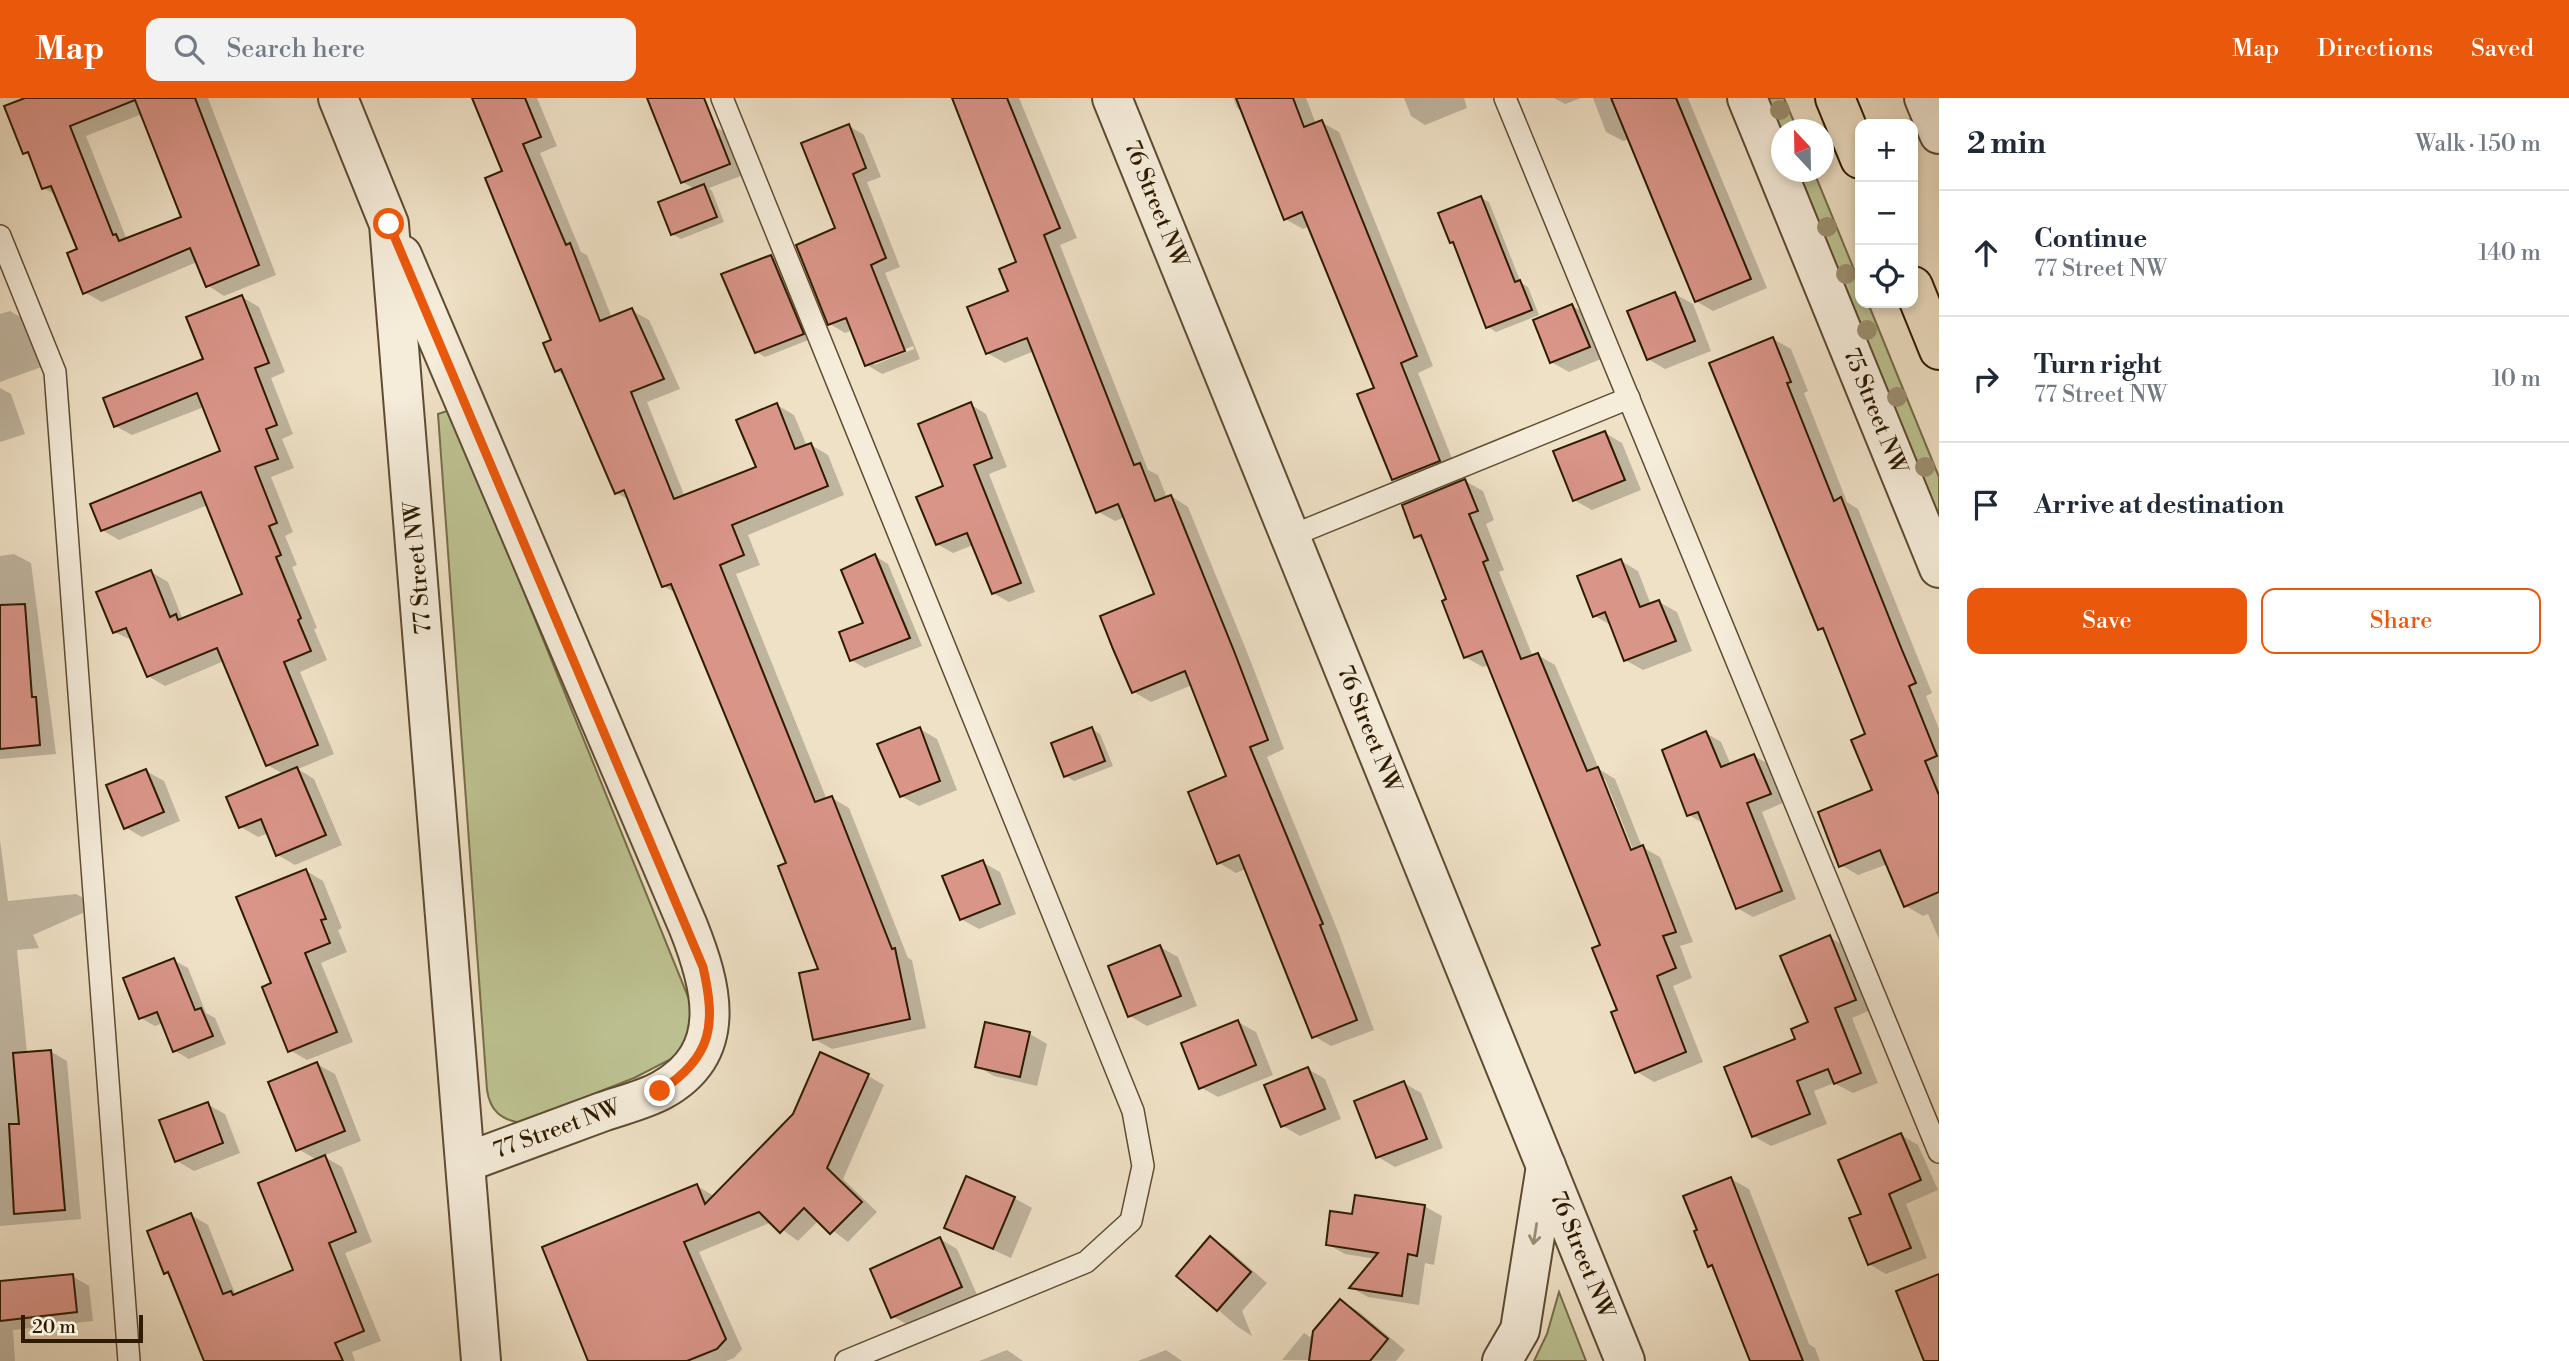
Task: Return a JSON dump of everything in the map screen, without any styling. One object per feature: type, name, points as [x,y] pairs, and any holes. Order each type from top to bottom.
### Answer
[{"type":"main road","points":[[1835,98],[1855,147]]},
{"type":"main road","points":[[1918,298],[1939,350]]},
{"type":"street","name":"77 Street NW","points":[[338,98],[688,926],[703,967],[711,1007],[705,1047],[686,1072],[660,1091],[467,1162]]},
{"type":"street","name":"76 Street NW","points":[[1112,98],[1625,1361]]},
{"type":"street","name":"75 Street NW","points":[[1747,98],[1939,568]]},
{"type":"street","points":[[1924,98],[1939,134]]},
{"type":"street","name":"77 Street NW","points":[[389,224],[481,1361]]},
{"type":"street","points":[[1502,1361],[1520,1330],[1546,1166]]},
{"type":"lane","points":[[722,98],[1133,1111],[1143,1166],[1131,1221],[1086,1262],[846,1361]]},
{"type":"lane","points":[[1505,98],[1939,1152]]},
{"type":"lane","points":[[0,236],[54,372],[129,1361]]},
{"type":"lane","points":[[1291,536],[1629,398]]},
{"type":"green space","points":[[1765,98],[1784,98],[1793,119],[1773,119]]},
{"type":"green space","points":[[1799,182],[1818,182],[1855,272],[1855,308],[1870,308],[1939,477],[1939,525]]},
{"type":"green space","points":[[450,410],[691,1004],[690,1037],[675,1057],[634,1078],[520,1123],[497,1113],[487,1090],[438,414]]},
{"type":"green space","points":[[1559,1292],[1586,1361],[1534,1361],[1547,1334]]},
{"type":"building","points":[[25,98],[195,98],[259,265],[206,287],[190,248],[83,294],[67,253],[77,249],[51,186],[42,189],[28,152],[23,154],[4,106]],"holes":[[[135,100],[181,217],[119,241],[116,234],[113,235],[70,126]]]},
{"type":"building","points":[[472,98],[525,98],[541,137],[523,144],[566,245],[570,243],[600,321],[632,308],[664,379],[631,392],[674,499],[756,467],[736,420],[777,403],[795,449],[811,443],[828,486],[732,525],[744,555],[720,565],[815,802],[832,796],[892,949],[895,948],[910,1019],[813,1040],[799,973],[818,969],[778,866],[786,863],[671,584],[662,587],[624,490],[615,494],[561,369],[555,372],[543,343],[551,340],[485,178],[502,171]]},
{"type":"building","points":[[647,98],[704,98],[730,164],[681,183]]},
{"type":"building","points":[[952,98],[1007,98],[1060,228],[1044,235],[1134,465],[1140,463],[1155,501],[1171,495],[1268,740],[1250,747],[1323,924],[1320,925],[1357,1020],[1312,1038],[1239,855],[1217,864],[1188,792],[1226,776],[1185,671],[1132,693],[1100,616],[1154,594],[1118,504],[1096,513],[1027,338],[986,354],[967,307],[1008,291],[999,269],[1016,262]]},
{"type":"building","points":[[1236,98],[1293,98],[1304,127],[1322,120],[1417,356],[1401,363],[1440,461],[1392,480],[1357,394],[1374,388],[1302,212],[1284,220]]},
{"type":"building","points":[[1611,98],[1676,98],[1751,279],[1695,302]]},
{"type":"building","points":[[849,124],[866,168],[853,174],[886,258],[871,265],[905,351],[865,366],[846,318],[828,325],[796,245],[835,228],[801,143]]},
{"type":"building","points":[[704,184],[717,217],[671,235],[658,202]]},
{"type":"building","points":[[1481,196],[1515,282],[1520,280],[1532,310],[1486,328],[1453,242],[1450,243],[1438,213]]},
{"type":"building","points":[[771,255],[804,334],[755,353],[721,274]]},
{"type":"building","points":[[1675,292],[1695,341],[1647,360],[1627,311]]},
{"type":"building","points":[[242,295],[269,363],[255,368],[277,425],[266,429],[278,459],[255,467],[277,523],[269,526],[281,555],[276,557],[301,618],[298,620],[311,651],[284,662],[318,745],[266,766],[217,648],[147,677],[126,628],[113,633],[96,592],[151,570],[170,617],[176,614],[178,620],[242,594],[201,492],[101,531],[90,504],[220,451],[197,393],[114,427],[103,398],[203,359],[186,317]]},
{"type":"building","points":[[1572,304],[1590,347],[1550,363],[1533,320]]},
{"type":"building","points":[[1773,337],[1791,382],[1787,383],[1834,501],[1841,497],[1916,683],[1909,686],[1937,756],[1925,761],[1939,795],[1939,892],[1904,907],[1880,850],[1839,867],[1818,812],[1872,790],[1851,740],[1865,734],[1823,628],[1818,630],[1709,363]]},
{"type":"building","points":[[971,402],[992,458],[974,465],[1021,583],[992,594],[967,533],[936,545],[916,497],[943,486],[918,424]]},
{"type":"building","points":[[1605,431],[1625,480],[1573,501],[1553,451]]},
{"type":"building","points":[[1465,479],[1478,511],[1469,514],[1488,560],[1483,562],[1521,659],[1538,653],[1587,771],[1598,767],[1631,850],[1643,845],[1676,932],[1663,936],[1676,968],[1657,976],[1686,1052],[1635,1073],[1611,1012],[1617,1010],[1592,948],[1600,945],[1482,651],[1464,658],[1442,601],[1446,599],[1421,535],[1414,538],[1402,505]]},
{"type":"building","points":[[875,554],[910,638],[850,661],[839,632],[863,623],[841,570]]},
{"type":"building","points":[[1621,559],[1640,607],[1659,600],[1676,641],[1624,661],[1605,612],[1593,617],[1577,576]]},
{"type":"building","points":[[25,604],[32,697],[36,697],[40,745],[0,749],[0,605]]},
{"type":"building","points":[[920,727],[940,781],[900,797],[877,744]]},
{"type":"building","points":[[1092,727],[1105,761],[1064,777],[1051,743]]},
{"type":"building","points":[[1706,731],[1721,767],[1754,754],[1771,794],[1747,803],[1782,891],[1736,909],[1698,812],[1687,816],[1662,750]]},
{"type":"building","points":[[297,767],[326,835],[276,856],[261,819],[239,828],[226,797]]},
{"type":"building","points":[[146,769],[164,812],[124,829],[106,785]]},
{"type":"building","points":[[983,860],[1000,904],[960,920],[942,876]]},
{"type":"building","points":[[306,869],[326,919],[321,920],[330,943],[305,953],[337,1032],[288,1052],[262,987],[271,983],[236,897]]},
{"type":"building","points":[[1830,935],[1856,1000],[1835,1008],[1861,1073],[1834,1084],[1828,1069],[1797,1081],[1810,1114],[1752,1137],[1724,1067],[1795,1039],[1791,1029],[1808,1022],[1780,956]]},
{"type":"building","points":[[1160,945],[1181,996],[1128,1017],[1108,966]]},
{"type":"building","points":[[174,958],[195,1010],[201,1008],[213,1036],[173,1052],[157,1012],[139,1019],[123,978]]},
{"type":"building","points":[[1238,1020],[1256,1065],[1199,1089],[1181,1043]]},
{"type":"building","points":[[985,1022],[1030,1032],[1020,1077],[975,1067]]},
{"type":"building","points":[[51,1050],[65,1210],[14,1214],[9,1124],[19,1124],[13,1053]]},
{"type":"building","points":[[820,1052],[869,1074],[827,1168],[862,1202],[830,1234],[804,1208],[780,1233],[759,1212],[684,1242],[726,1339],[717,1349],[687,1361],[588,1361],[542,1247],[697,1184],[705,1204],[793,1114]]},
{"type":"building","points":[[317,1062],[345,1131],[296,1151],[268,1082]]},
{"type":"building","points":[[1308,1067],[1325,1109],[1281,1127],[1264,1085]]},
{"type":"building","points":[[1404,1081],[1427,1139],[1376,1158],[1354,1101]]},
{"type":"building","points":[[208,1102],[223,1143],[175,1162],[159,1120]]},
{"type":"building","points":[[1901,1133],[1921,1180],[1889,1194],[1911,1248],[1868,1265],[1849,1218],[1861,1214],[1838,1160]]},
{"type":"building","points":[[325,1155],[356,1232],[329,1243],[364,1331],[335,1343],[343,1361],[204,1361],[168,1272],[164,1274],[147,1231],[191,1213],[223,1294],[231,1291],[233,1295],[293,1270],[258,1183]]},
{"type":"building","points":[[966,1176],[1015,1197],[993,1249],[944,1228]]},
{"type":"building","points":[[1731,1177],[1803,1361],[1750,1361],[1712,1265],[1708,1267],[1683,1196]]},
{"type":"building","points":[[1355,1195],[1425,1205],[1417,1256],[1408,1254],[1402,1296],[1349,1288],[1378,1253],[1326,1245],[1330,1211],[1352,1214]]},
{"type":"building","points":[[1210,1236],[1251,1272],[1217,1311],[1176,1276]]},
{"type":"building","points":[[940,1237],[962,1287],[891,1318],[870,1269]]},
{"type":"building","points":[[73,1274],[77,1312],[0,1321],[0,1281]]},
{"type":"building","points":[[1939,1274],[1939,1361],[1924,1361],[1896,1291]]},
{"type":"building","points":[[1340,1299],[1388,1339],[1370,1361],[1309,1361],[1313,1331]]},
{"type":"route","points":[[389,224],[688,926],[703,967],[711,1007],[705,1047],[693,1065],[678,1080],[660,1091]]}]
